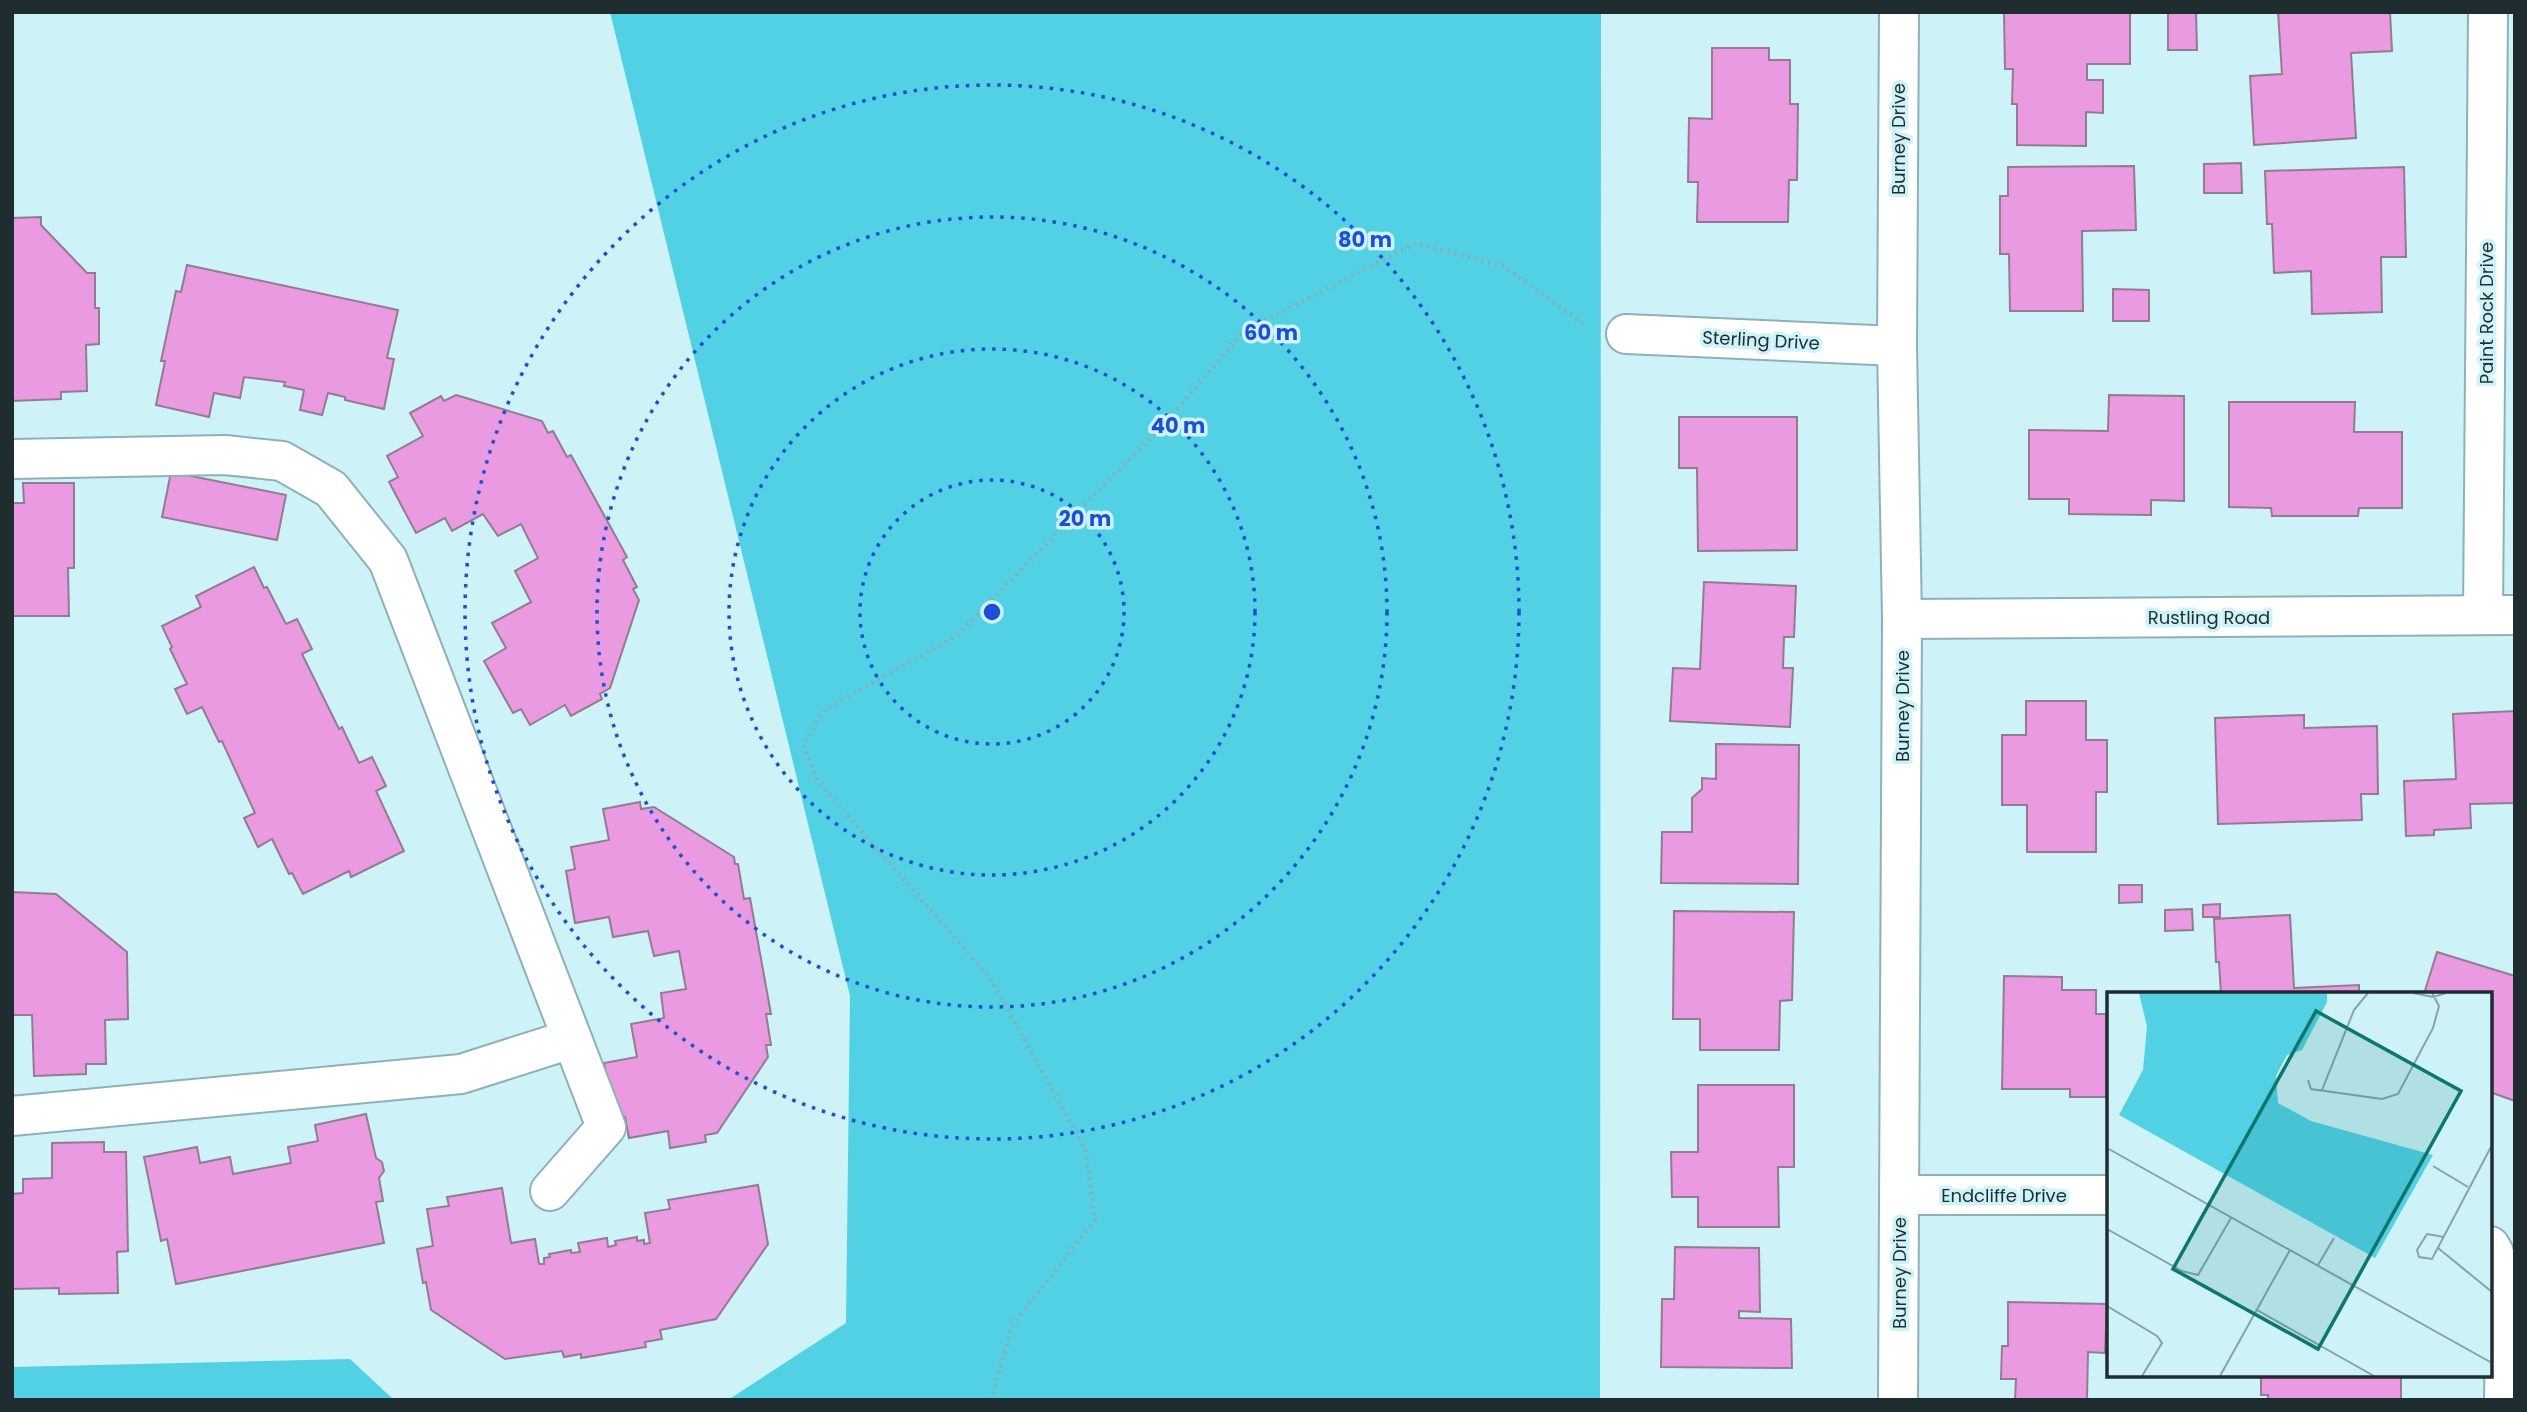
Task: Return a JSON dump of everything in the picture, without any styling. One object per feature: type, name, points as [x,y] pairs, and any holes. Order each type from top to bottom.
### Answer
[{"type":"street","name":"Burney Drive","points":[[1898,1400],[1902,619],[1897,346],[1899,12]]},
{"type":"street","name":"Paint Rock Drive","points":[[2488,12],[2499,615]]},
{"type":"street","name":"Sterling Drive","points":[[1626,334],[1897,346]]},
{"type":"street","points":[[12,459],[225,455],[282,461],[331,489],[388,560],[606,1128],[550,1191]]},
{"type":"street","name":"Rustling Road","points":[[1902,619],[2499,615]]},
{"type":"street","points":[[12,1116],[460,1074],[571,1039]]},
{"type":"street","name":"Endcliffe Drive","points":[[1899,1195],[2107,1195]]},
{"type":"street","points":[[2492,1250],[2505,1338],[2504,1400]]},
{"type":"path","points":[[991,1400],[1012,1326],[1095,1220],[1085,1148],[990,978],[817,780],[803,744],[825,709],[956,636],[1164,424],[1244,331],[1416,243],[1505,267],[1590,329],[1626,334]]},
{"type":"shaded area","points":[[610,12],[1601,12],[1600,1400],[728,1400],[846,1323],[850,996]]},
{"type":"shaded area","points":[[350,1359],[394,1400],[12,1400],[12,1367]]},
{"type":"building","points":[[2004,12],[2130,12],[2130,64],[2087,64],[2087,80],[2103,80],[2103,113],[2086,112],[2086,146],[2017,145],[2017,104],[2012,104],[2013,69],[2005,69]]},
{"type":"building","points":[[2168,12],[2196,12],[2197,50],[2168,50]]},
{"type":"building","points":[[2278,12],[2390,12],[2392,51],[2351,53],[2356,138],[2254,145],[2250,76],[2282,74]]},
{"type":"building","points":[[1712,48],[1769,48],[1769,60],[1790,60],[1790,104],[1798,104],[1797,180],[1789,180],[1788,222],[1697,222],[1698,182],[1688,182],[1689,118],[1712,119]]},
{"type":"building","points":[[2241,163],[2242,193],[2204,193],[2204,164]]},
{"type":"building","points":[[2134,166],[2136,230],[2082,231],[2083,311],[2010,311],[2009,254],[2000,254],[2000,196],[2008,196],[2008,167]]},
{"type":"building","points":[[2404,167],[2406,257],[2381,257],[2382,312],[2312,314],[2311,271],[2274,273],[2272,224],[2267,224],[2265,171]]},
{"type":"building","points":[[41,217],[41,225],[87,273],[95,273],[99,344],[86,345],[87,391],[61,392],[61,399],[12,401],[12,218]]},
{"type":"building","points":[[187,265],[398,310],[387,358],[394,359],[384,409],[328,393],[322,415],[300,410],[304,390],[284,386],[285,382],[244,377],[240,398],[214,393],[209,417],[156,405],[165,361],[161,361],[176,291],[181,292]]},
{"type":"building","points":[[2113,289],[2149,290],[2149,321],[2113,321]]},
{"type":"building","points":[[456,395],[542,421],[548,433],[553,431],[567,457],[571,455],[627,557],[623,560],[637,587],[633,589],[639,600],[610,688],[600,694],[602,699],[571,716],[565,705],[530,725],[521,709],[513,713],[484,661],[506,648],[492,623],[531,602],[515,571],[538,558],[521,524],[498,536],[483,514],[452,531],[445,518],[416,533],[389,482],[398,477],[387,456],[423,436],[410,413],[441,396],[444,401]]},
{"type":"building","points":[[2109,395],[2184,396],[2184,501],[2151,500],[2151,515],[2069,514],[2069,499],[2029,499],[2029,430],[2108,431]]},
{"type":"building","points":[[2229,402],[2355,402],[2354,432],[2402,432],[2402,508],[2359,508],[2358,516],[2272,516],[2271,508],[2229,507]]},
{"type":"building","points":[[1679,417],[1797,417],[1797,550],[1698,551],[1697,468],[1679,468]]},
{"type":"building","points":[[171,472],[286,495],[277,540],[162,517]]},
{"type":"building","points":[[23,483],[74,483],[74,568],[68,568],[69,616],[12,616],[12,503],[24,503]]},
{"type":"building","points":[[254,567],[286,624],[297,619],[312,649],[302,654],[359,763],[372,757],[386,786],[376,791],[404,851],[351,877],[349,871],[303,894],[292,873],[289,874],[272,839],[258,847],[244,818],[255,813],[222,741],[219,742],[202,707],[187,714],[175,689],[187,684],[162,626],[201,607],[196,596]]},
{"type":"building","points":[[1704,582],[1796,586],[1794,637],[1784,637],[1783,668],[1793,668],[1790,727],[1670,721],[1673,668],[1700,669]]},
{"type":"building","points":[[2026,701],[2086,701],[2086,740],[2107,740],[2107,792],[2096,792],[2096,852],[2027,852],[2027,805],[2002,805],[2002,735],[2026,735]]},
{"type":"building","points":[[2515,711],[2515,803],[2470,804],[2471,828],[2434,830],[2434,835],[2406,836],[2404,781],[2456,779],[2453,714]]},
{"type":"building","points":[[2304,715],[2304,728],[2377,726],[2378,794],[2361,794],[2362,820],[2218,824],[2215,718]]},
{"type":"building","points":[[1716,744],[1799,745],[1798,884],[1661,883],[1662,832],[1692,832],[1692,798],[1702,789],[1702,778],[1716,779]]},
{"type":"building","points":[[640,802],[641,809],[654,807],[734,857],[735,864],[738,864],[744,899],[750,898],[771,1014],[766,1014],[771,1045],[766,1045],[768,1057],[717,1133],[705,1135],[706,1142],[670,1148],[668,1131],[629,1138],[625,1117],[614,1119],[604,1063],[637,1057],[631,1024],[664,1018],[661,993],[686,989],[679,951],[654,956],[648,931],[613,937],[609,917],[575,923],[566,871],[575,869],[571,847],[609,840],[603,809]]},
{"type":"building","points":[[2119,885],[2142,885],[2142,902],[2119,903]]},
{"type":"building","points":[[12,892],[56,894],[127,952],[128,1019],[105,1020],[106,1064],[86,1064],[86,1074],[34,1076],[32,1015],[12,1015]]},
{"type":"building","points":[[2220,904],[2220,917],[2203,917],[2203,905]]},
{"type":"building","points":[[2192,909],[2193,930],[2165,931],[2165,910]]},
{"type":"building","points":[[1674,911],[1794,912],[1792,1000],[1780,1001],[1779,1050],[1700,1050],[1700,1019],[1673,1019]]},
{"type":"building","points":[[2290,915],[2294,988],[2359,985],[2359,992],[2221,992],[2214,919]]},
{"type":"building","points":[[2437,952],[2515,976],[2515,1101],[2492,1093],[2492,992],[2425,992]]},
{"type":"building","points":[[2004,976],[2062,977],[2062,990],[2096,990],[2096,1014],[2107,1014],[2107,1097],[2070,1097],[2070,1089],[2002,1089]]},
{"type":"building","points":[[1698,1085],[1794,1085],[1794,1167],[1778,1167],[1779,1227],[1698,1227],[1698,1197],[1672,1197],[1671,1152],[1698,1152]]},
{"type":"building","points":[[366,1114],[376,1158],[382,1162],[384,1171],[379,1178],[383,1201],[376,1202],[384,1243],[176,1284],[167,1239],[161,1241],[144,1157],[197,1147],[200,1163],[230,1157],[233,1174],[291,1163],[288,1147],[318,1141],[315,1125]]},
{"type":"building","points":[[104,1142],[104,1152],[126,1152],[128,1251],[117,1252],[118,1293],[59,1294],[59,1288],[12,1289],[12,1194],[23,1193],[23,1179],[52,1178],[52,1143]]},
{"type":"building","points":[[758,1185],[768,1244],[716,1319],[660,1330],[662,1339],[645,1342],[646,1347],[581,1358],[581,1354],[564,1357],[562,1351],[505,1359],[431,1310],[417,1249],[433,1246],[427,1209],[449,1206],[447,1197],[502,1188],[511,1243],[535,1239],[539,1264],[544,1264],[544,1258],[550,1257],[549,1254],[571,1250],[571,1253],[580,1252],[578,1243],[607,1238],[608,1247],[616,1245],[615,1241],[637,1237],[637,1241],[650,1243],[645,1213],[670,1209],[668,1200]]},
{"type":"building","points":[[1675,1247],[1759,1248],[1760,1312],[1739,1311],[1739,1318],[1791,1319],[1792,1368],[1661,1367],[1662,1299],[1674,1299]]},
{"type":"building","points":[[2008,1302],[2107,1304],[2105,1353],[2088,1352],[2087,1400],[2015,1400],[2016,1379],[2001,1379],[2002,1346],[2008,1346]]},
{"type":"building","points":[[2261,1377],[2401,1377],[2401,1400],[2268,1400],[2268,1395],[2261,1395]]}]
